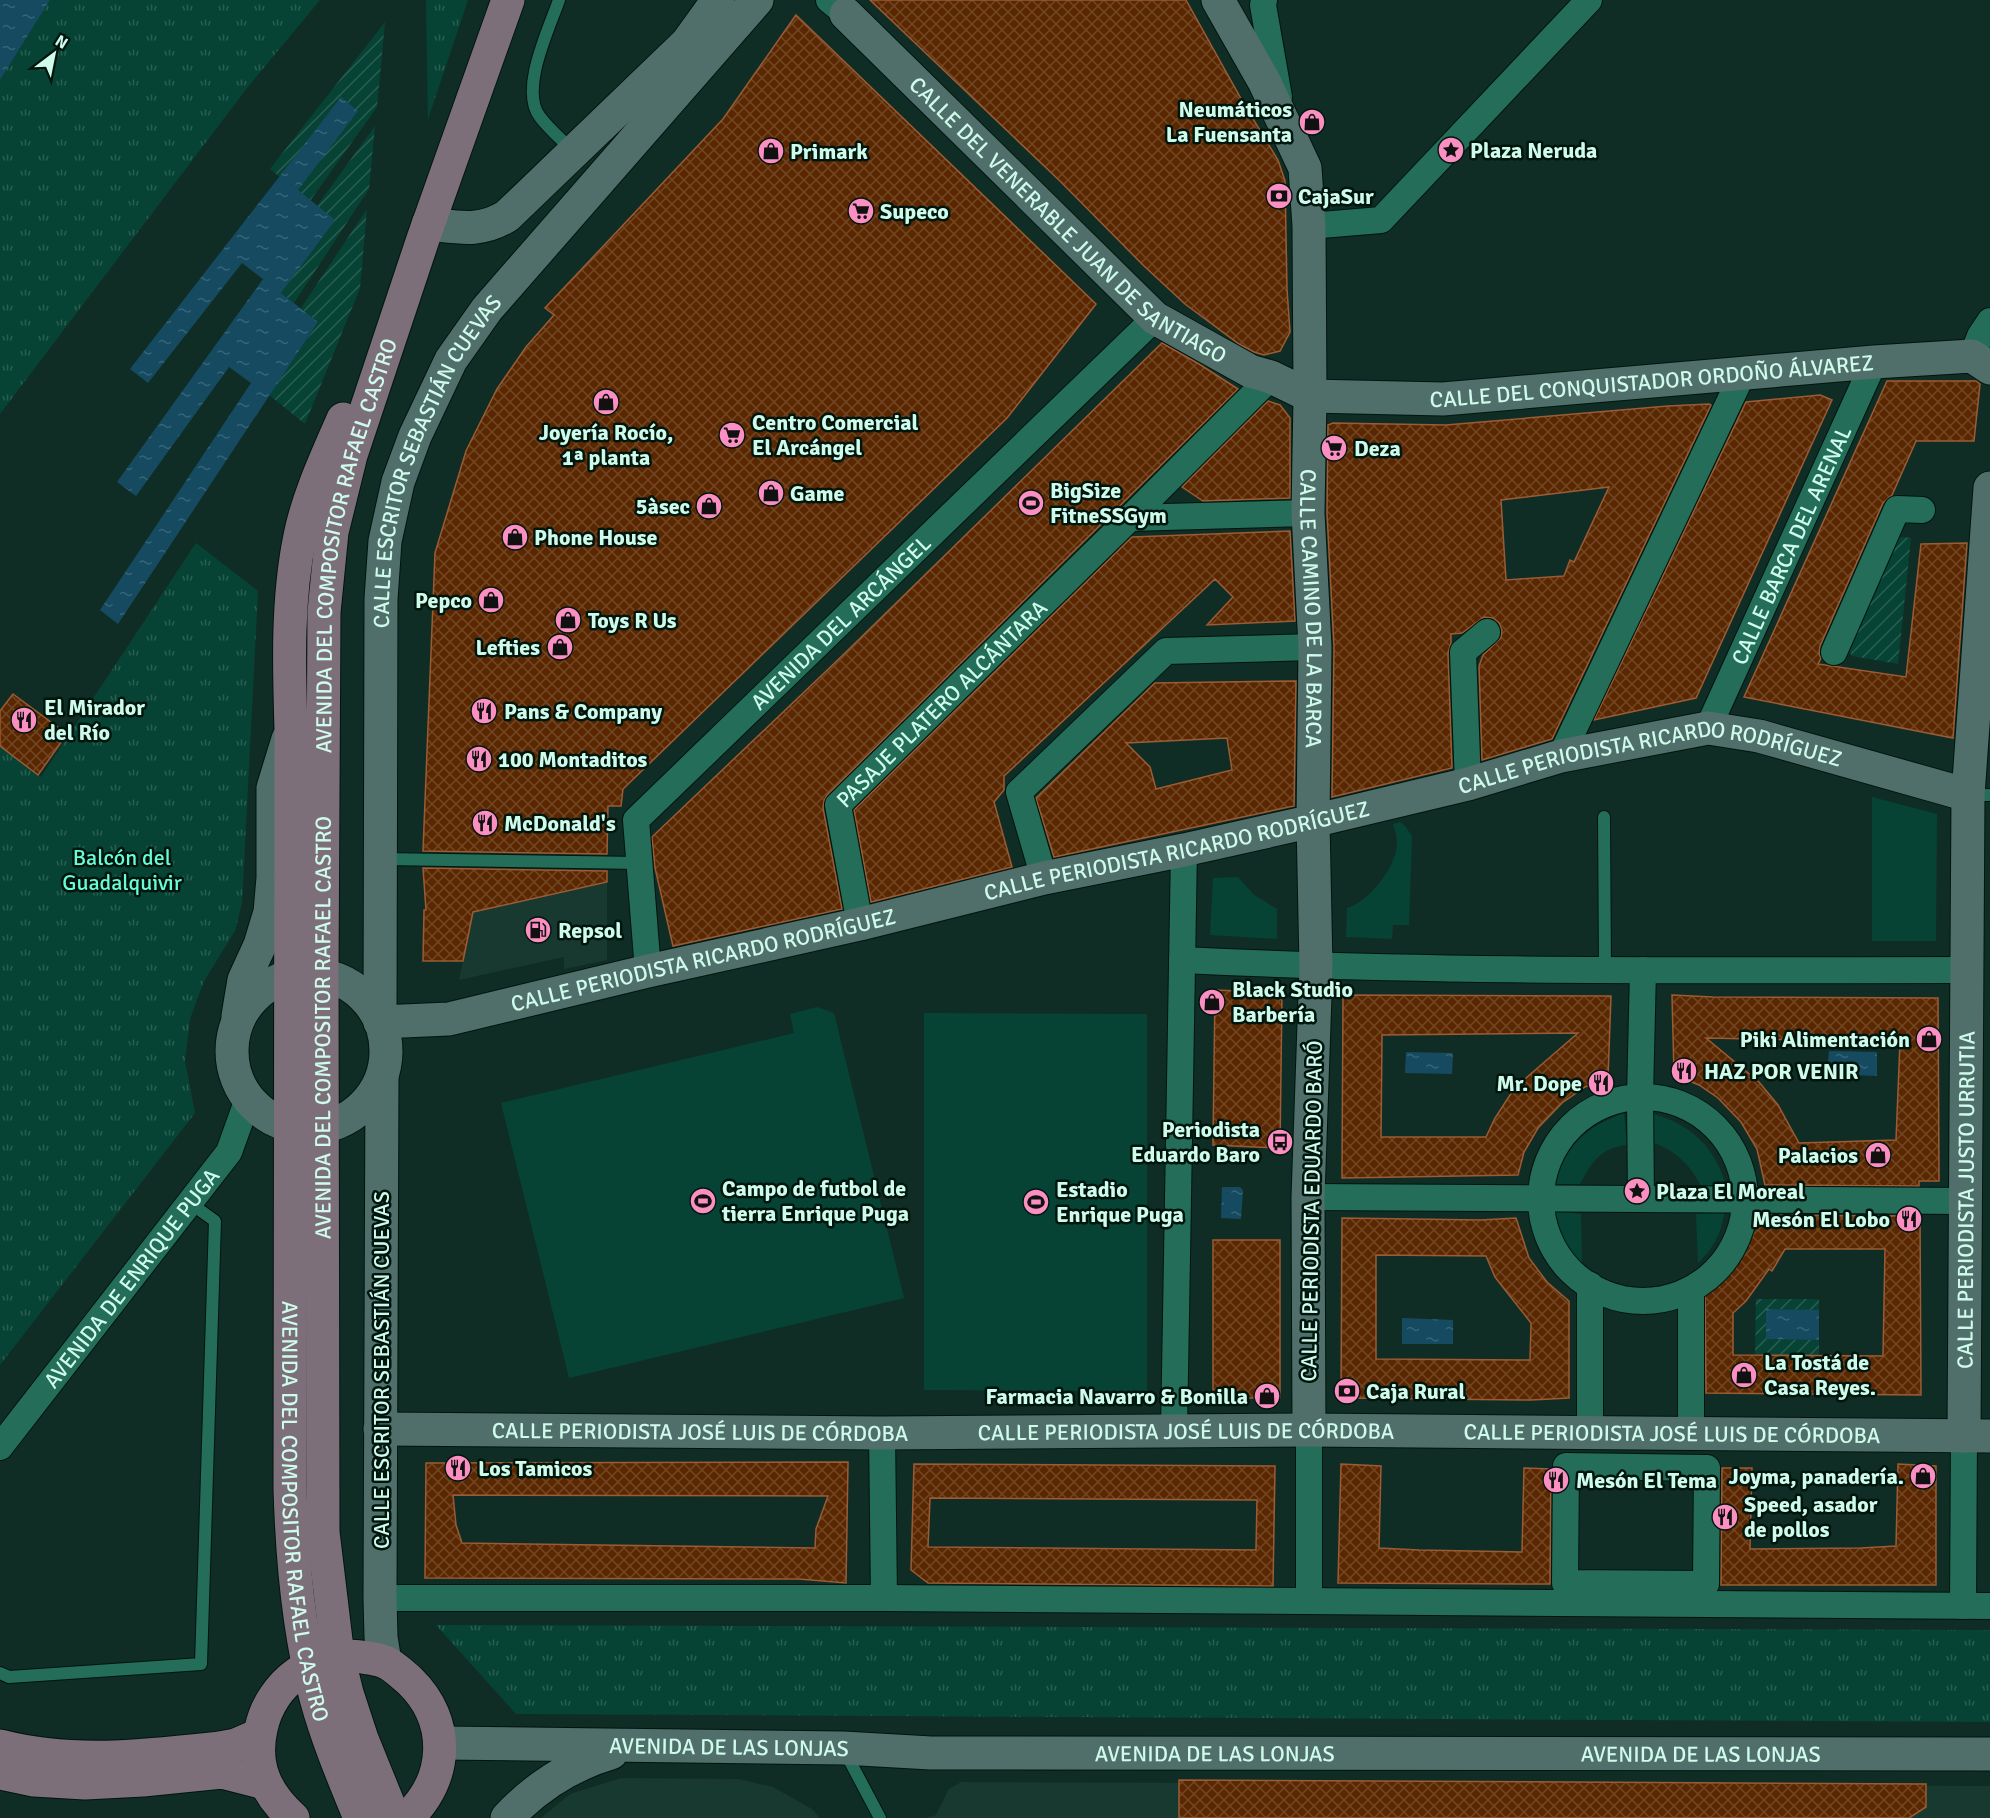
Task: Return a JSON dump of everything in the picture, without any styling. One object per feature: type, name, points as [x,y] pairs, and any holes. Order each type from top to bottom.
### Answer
[{"type":"main road","name":"AVENIDA DEL COMPOSITOR RAFAEL CASTRO","points":[[394,1818],[354,1718],[323,1661],[295,1570],[291,1520],[290,1126],[307,976],[324,612],[330,551],[340,496],[351,455],[426,232],[508,0]]},
{"type":"main road","name":"AVENIDA DEL COMPOSITOR RAFAEL CASTRO","points":[[360,1818],[324,1724],[323,1661],[327,1576],[323,1521],[323,1128],[307,976],[291,729],[289,650],[296,561],[301,533],[332,445],[426,232]]},
{"type":"main road","points":[[293,1818],[279,1804],[265,1783],[258,1761],[259,1735],[268,1706],[288,1680],[323,1661],[351,1656],[385,1662],[405,1676],[430,1705],[438,1725],[441,1743],[438,1768],[429,1792],[407,1818]]},
{"type":"main road","points":[[0,1746],[61,1757],[106,1758],[220,1748],[236,1745],[259,1735]]},
{"type":"main road","points":[[0,1773],[34,1780],[86,1783],[222,1772],[265,1783]]},
{"type":"street","points":[[426,232],[485,227],[507,216],[687,43],[718,0]]},
{"type":"street","name":"CALLE ESCRITOR SEBASTIÁN CUEVAS","points":[[385,1662],[381,1637],[380,1598],[382,1078],[386,1059],[385,1040],[380,1022],[381,598],[384,552],[398,482],[415,436],[451,360],[488,309],[757,0]]},
{"type":"street","name":"CALLE CAMINO DE LA BARCA","points":[[1218,0],[1264,81],[1305,168],[1309,226],[1308,513],[1315,647],[1313,821]]},
{"type":"street","points":[[1264,0],[1284,124]]},
{"type":"street","points":[[1309,226],[1381,220],[1589,0]]},
{"type":"street","name":"CALLE DEL VENERABLE JUAN DE SANTIAGO","points":[[838,5],[1155,318],[1250,371],[1271,377],[1310,396]]},
{"type":"street","name":"AVENIDA DEL ARCÁNGEL","points":[[648,971],[636,820],[1155,318]]},
{"type":"street","points":[[1981,362],[1980,336],[1990,321]]},
{"type":"street","name":"CALLE DEL CONQUISTADOR ORDOÑO ÁLVAREZ","points":[[1310,396],[1443,399],[1874,362],[1981,362]]},
{"type":"street","name":"CALLE BARCA DEL ARENAL","points":[[1708,728],[1874,362]]},
{"type":"street","points":[[1561,756],[1743,373]]},
{"type":"street","name":"PASAJE PLATERO ALCÁNTARA","points":[[860,924],[838,805],[1271,377]]},
{"type":"street","name":"CALLE PERIODISTA JUSTO URRUTIA","points":[[1963,1606],[1977,1436],[1965,1201],[1967,970],[1979,795],[1990,488]]},
{"type":"street","points":[[1834,652],[1897,509],[1922,510]]},
{"type":"street","points":[[1130,518],[1308,513]]},
{"type":"street","points":[[1468,784],[1462,652],[1487,632]]},
{"type":"street","points":[[1044,878],[1019,792],[1166,651],[1315,647]]},
{"type":"street","name":"CALLE PERIODISTA RICARDO RODRÍGUEZ","points":[[380,1022],[449,1019],[648,971],[860,924],[1044,878],[1313,821],[1468,784],[1561,756],[1708,728],[1759,736],[1979,795]]},
{"type":"street","name":"AVENIDA DEL COMPOSITOR RAFAEL CASTRO","points":[[248,1099],[236,1076],[231,1051],[244,980],[260,945],[270,912],[273,878],[273,788],[291,729]]},
{"type":"street","name":"CALLE PERIODISTA EDUARDO BARÓ","points":[[1309,1601],[1308,1197],[1316,966],[1313,821]]},
{"type":"street","points":[[1174,1431],[1184,850]]},
{"type":"street","points":[[1182,960],[1316,966],[1605,970],[1967,970]]},
{"type":"street","points":[[1641,1199],[1640,1097],[1643,970]]},
{"type":"street","points":[[236,1025],[249,1002],[262,990],[307,976],[346,984],[367,1000],[380,1022]]},
{"type":"street","points":[[248,1099],[263,1114],[290,1126],[323,1128],[349,1118],[369,1101],[382,1078]]},
{"type":"street","points":[[1640,1097],[1673,1101],[1702,1116],[1718,1131],[1726,1139],[1741,1169],[1745,1201],[1740,1233],[1725,1261],[1702,1283],[1673,1297],[1641,1302],[1610,1296],[1581,1281],[1559,1258],[1545,1229],[1540,1197],[1545,1166],[1560,1139],[1582,1117],[1609,1102],[1640,1097]]},
{"type":"street","name":"AVENIDA DE ENRIQUE PUGA","points":[[0,1447],[230,1152],[248,1099]]},
{"type":"street","points":[[1308,1197],[1965,1201]]},
{"type":"street","points":[[1574,1593],[1576,1466],[1583,1433],[1590,1286]]},
{"type":"street","points":[[1691,1288],[1696,1434],[1702,1468],[1701,1594]]},
{"type":"street","name":"CALLE PERIODISTA JOSÉ LUIS DE CÓRDOBA","points":[[380,1429],[882,1433],[1310,1430],[1977,1436]]},
{"type":"street","points":[[882,1433],[884,1598]]},
{"type":"street","points":[[1576,1466],[1702,1468]]},
{"type":"street","points":[[380,1598],[1309,1601],[1574,1593],[1701,1594],[1990,1606]]},
{"type":"street","name":"AVENIDA DE LAS LONJAS","points":[[441,1743],[843,1748],[931,1753],[1990,1754]]},
{"type":"street","points":[[507,1818],[537,1789],[572,1767],[601,1756],[638,1747]]},
{"type":"lane","points":[[559,0],[534,76],[534,106],[539,116],[573,152]]},
{"type":"lane","points":[[1604,817],[1605,970]]},
{"type":"lane","points":[[382,859],[640,863]]},
{"type":"lane","points":[[0,1673],[9,1677],[201,1664],[215,1221],[190,1203]]},
{"type":"lane","points":[[843,1748],[880,1818]]},
{"type":"shaded area","name":"Repsol","points":[[607,882],[607,960],[564,969],[564,957],[459,980],[473,912]]},
{"type":"shaded area","points":[[621,1778],[739,1779],[773,1787],[812,1809],[820,1818],[541,1818],[570,1794]]},
{"type":"shaded area","points":[[961,1782],[1990,1786],[1990,1818],[925,1818],[936,1815],[949,1789]]},
{"type":"green space","points":[[50,0],[320,0],[247,88],[0,414],[0,80]]},
{"type":"green space","points":[[426,0],[468,0],[428,119]]},
{"type":"green space","points":[[385,22],[377,107],[310,201],[297,191],[358,111],[341,98],[280,177],[270,169]]},
{"type":"green space","points":[[375,126],[369,189],[294,303],[281,293],[334,220],[317,206]]},
{"type":"green space","points":[[367,209],[360,288],[305,424],[269,395],[318,323],[301,308]]},
{"type":"green space","points":[[1894,536],[1911,538],[1898,664],[1852,656],[1846,645]]},
{"type":"green space","name":"Balcón del Guadalquivir","points":[[196,543],[258,591],[242,903],[235,931],[204,981],[190,1019],[185,1061],[195,1113],[0,1365],[0,746],[41,777]]},
{"type":"green space","points":[[1872,797],[1937,814],[1936,941],[1872,941]]},
{"type":"green space","points":[[1400,822],[1412,836],[1409,925],[1393,925],[1392,939],[1346,937],[1347,908],[1364,899],[1387,872],[1396,852],[1397,843],[1393,824]]},
{"type":"green space","points":[[1238,877],[1253,894],[1277,909],[1277,939],[1210,935],[1213,878]]},
{"type":"green space","name":"Campo de futbol de tierra Enrique Puga","points":[[817,1007],[834,1013],[904,1298],[569,1378],[501,1103],[794,1033],[790,1014]]},
{"type":"green space","name":"Estadio Enrique Puga","points":[[924,1013],[1147,1014],[1147,1391],[924,1390]]},
{"type":"green space","points":[[1624,1113],[1627,1145],[1610,1149],[1598,1157],[1580,1184],[1554,1184],[1565,1158],[1579,1139],[1598,1125]]},
{"type":"green space","points":[[1653,1114],[1679,1124],[1700,1140],[1716,1160],[1726,1186],[1702,1188],[1683,1161],[1654,1143]]},
{"type":"green space","points":[[1554,1211],[1581,1214],[1582,1264],[1564,1239]]},
{"type":"green space","points":[[1724,1213],[1715,1241],[1698,1263],[1696,1214]]},
{"type":"green space","points":[[1756,1299],[1819,1299],[1819,1310],[1766,1309],[1766,1339],[1819,1340],[1819,1356],[1755,1355]]},
{"type":"green space","points":[[436,1625],[1990,1630],[1990,1722],[516,1714]]},
{"type":"water","points":[[0,0],[50,0],[0,80]]},
{"type":"water","points":[[341,97],[358,111],[298,190],[335,220],[281,293],[318,322],[118,624],[100,610],[251,383],[229,367],[136,496],[117,482],[263,279],[242,263],[148,383],[130,369]]},
{"type":"water","points":[[1829,1051],[1877,1052],[1877,1076],[1827,1074]]},
{"type":"water","points":[[1406,1052],[1453,1053],[1452,1074],[1405,1073]]},
{"type":"water","points":[[1222,1187],[1240,1187],[1243,1190],[1241,1219],[1221,1218]]},
{"type":"water","points":[[1766,1309],[1819,1310],[1819,1340],[1766,1339]]},
{"type":"water","points":[[1402,1318],[1453,1320],[1453,1344],[1402,1344]]},
{"type":"building","points":[[870,0],[1186,0],[1278,160],[1285,181],[1290,332],[1280,351],[1264,355],[1254,352],[1239,344],[1185,304]]},
{"type":"building","name":"Centro Comercial El Arcángel","points":[[796,15],[1096,304],[1007,418],[623,789],[621,806],[608,806],[607,854],[423,851],[435,553],[466,451],[497,389],[526,347],[554,315],[545,308],[723,119]]},
{"type":"building","points":[[1162,343],[1238,389],[827,795],[823,808],[842,909],[673,946],[655,868],[652,837],[843,655]]},
{"type":"building","points":[[1887,381],[1976,381],[1980,384],[1974,441],[1916,441],[1892,495],[1883,503],[1820,646],[1821,658],[1818,664],[1906,677],[1921,544],[1967,543],[1953,738],[1744,697]]},
{"type":"building","points":[[1820,395],[1832,400],[1696,698],[1594,720],[1746,402]]},
{"type":"building","points":[[1268,401],[1280,405],[1290,418],[1290,498],[1203,501],[1182,487]]},
{"type":"building","points":[[1711,405],[1552,739],[1482,760],[1479,666],[1483,655],[1501,638],[1502,630],[1493,618],[1484,617],[1462,633],[1451,634],[1448,653],[1452,768],[1332,797],[1334,647],[1327,513],[1328,425],[1333,423],[1446,425],[1668,406]],"holes":[[[1609,487],[1574,562],[1570,560],[1564,576],[1506,580],[1501,500]]]},
{"type":"building","points":[[1290,531],[1295,621],[1207,625],[1233,597],[1215,579],[1004,776],[1004,790],[994,802],[1012,867],[871,902],[854,810],[1132,537]]},
{"type":"building","points":[[1296,681],[1294,806],[1054,857],[1036,798],[1155,683]],"holes":[[[1227,738],[1232,770],[1156,789],[1150,767],[1126,743]]]},
{"type":"building","name":"El Mirador del Río","points":[[13,694],[67,734],[38,775],[0,746],[0,711]]},
{"type":"building","points":[[423,868],[607,871],[607,882],[473,912],[463,961],[423,961],[424,910],[426,910]]},
{"type":"building","points":[[1215,990],[1282,993],[1280,1148],[1213,1145]]},
{"type":"building","points":[[1343,995],[1611,996],[1608,1077],[1585,1087],[1562,1103],[1538,1128],[1524,1152],[1518,1175],[1342,1178]],"holes":[[[1578,1033],[1510,1095],[1486,1137],[1381,1137],[1382,1035]]]},
{"type":"building","points":[[1672,995],[1938,998],[1939,1181],[1919,1181],[1919,1186],[1765,1185],[1757,1149],[1741,1122],[1718,1098],[1699,1085],[1674,1075]],"holes":[[[1706,1038],[1900,1042],[1896,1140],[1799,1143],[1778,1105],[1759,1082]]]},
{"type":"building","points":[[1750,1215],[1920,1216],[1921,1395],[1706,1393],[1705,1287],[1735,1253]],"holes":[[[1785,1249],[1885,1249],[1883,1356],[1733,1355],[1733,1313],[1746,1301],[1769,1269],[1772,1271]]]},
{"type":"building","points":[[1342,1218],[1481,1220],[1516,1218],[1529,1258],[1547,1282],[1569,1301],[1569,1398],[1531,1400],[1341,1398]],"holes":[[[1376,1255],[1486,1256],[1495,1277],[1531,1323],[1530,1360],[1376,1359]]]},
{"type":"building","points":[[1213,1240],[1280,1240],[1280,1398],[1213,1398]]},
{"type":"building","points":[[848,1462],[846,1583],[799,1579],[425,1578],[426,1463]],"holes":[[[453,1495],[828,1496],[816,1529],[815,1548],[462,1543],[456,1525]]]},
{"type":"building","points":[[914,1464],[1275,1466],[1273,1586],[928,1583],[911,1570]],"holes":[[[930,1498],[1257,1500],[1256,1550],[928,1547]]]},
{"type":"building","points":[[1341,1464],[1381,1466],[1379,1548],[1419,1550],[1522,1552],[1524,1468],[1551,1469],[1550,1584],[1338,1583]]},
{"type":"building","points":[[1898,1464],[1936,1466],[1936,1585],[1721,1585],[1722,1468],[1752,1468],[1750,1549],[1861,1548],[1896,1546]]},
{"type":"building","points":[[1179,1780],[1926,1784],[1926,1807],[1909,1818],[1179,1818]]},
{"type":"place","name":"Neumáticos La Fuensanta","points":[[1312,122]]},
{"type":"place","name":"Plaza Neruda","points":[[1451,150]]},
{"type":"place","name":"Primark","points":[[771,151]]},
{"type":"place","name":"CajaSur","points":[[1279,196]]},
{"type":"place","name":"Supeco","points":[[861,211]]},
{"type":"place","name":"Joyería Rocío, 1ª planta","points":[[606,402]]},
{"type":"place","name":"Centro Comercial El Arcángel","points":[[732,435]]},
{"type":"place","name":"Deza","points":[[1334,448]]},
{"type":"place","name":"Game","points":[[771,493]]},
{"type":"place","name":"BigSize FitneSSGym","points":[[1031,503]]},
{"type":"place","name":"5àsec","points":[[709,506]]},
{"type":"place","name":"Phone House","points":[[515,537]]},
{"type":"place","name":"Pepco","points":[[491,600]]},
{"type":"place","name":"Toys R Us","points":[[568,620]]},
{"type":"place","name":"Lefties","points":[[560,647]]},
{"type":"place","name":"Pans & Company","points":[[484,711]]},
{"type":"place","name":"El Mirador del Río","points":[[24,720]]},
{"type":"place","name":"100 Montaditos","points":[[479,759]]},
{"type":"place","name":"McDonald's","points":[[485,823]]},
{"type":"place","name":"Repsol","points":[[538,930]]},
{"type":"place","name":"Black Studio Barbería","points":[[1212,1002]]},
{"type":"place","name":"Piki Alimentación","points":[[1929,1039]]},
{"type":"place","name":"HAZ POR VENIR","points":[[1684,1071]]},
{"type":"place","name":"Mr. Dope","points":[[1601,1083]]},
{"type":"place","name":"Periodista Eduardo Baro","points":[[1280,1142]]},
{"type":"place","name":"Palacios","points":[[1878,1155]]},
{"type":"place","name":"Plaza El Moreal","points":[[1637,1191]]},
{"type":"place","name":"Campo de futbol de tierra Enrique Puga","points":[[703,1201]]},
{"type":"place","name":"Estadio Enrique Puga","points":[[1036,1202]]},
{"type":"place","name":"Mesón El Lobo","points":[[1909,1219]]},
{"type":"place","name":"La Tostá de Casa Reyes.","points":[[1744,1375]]},
{"type":"place","name":"Caja Rural","points":[[1347,1391]]},
{"type":"place","name":"Farmacia Navarro & Bonilla","points":[[1267,1396]]},
{"type":"place","name":"Los Tamicos","points":[[458,1468]]},
{"type":"place","name":"Joyma, panadería.","points":[[1923,1476]]},
{"type":"place","name":"Mesón El Tema","points":[[1556,1480]]},
{"type":"place","name":"Speed, asador de pollos","points":[[1725,1517]]}]
